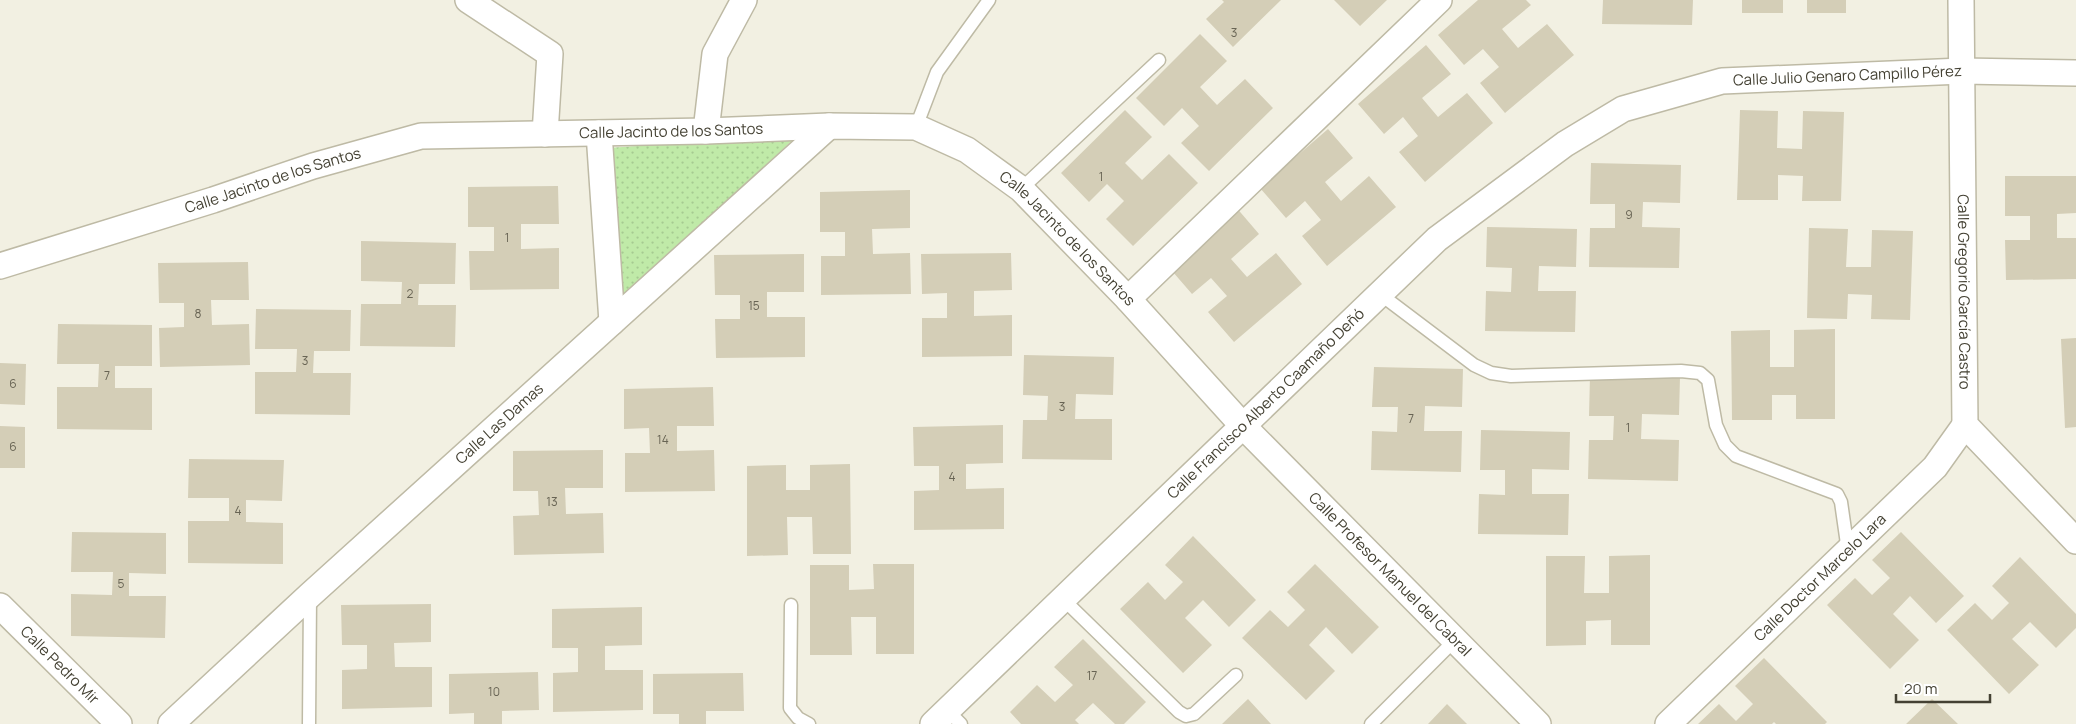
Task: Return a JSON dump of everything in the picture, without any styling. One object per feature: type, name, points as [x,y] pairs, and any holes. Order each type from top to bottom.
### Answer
[{"type":"street","points":[[468,0],[550,54],[545,134]]},
{"type":"street","points":[[706,131],[715,54],[744,0]]},
{"type":"street","points":[[1128,299],[1439,0]]},
{"type":"street","name":"Calle Gregorio García Castro","points":[[1961,0],[1965,425]]},
{"type":"street","name":"Calle Julio Genaro Campillo Pérez","points":[[1623,109],[1722,81],[1962,72],[2076,73]]},
{"type":"street","name":"Calle Francisco Alberto Caamaño Deñó","points":[[947,719],[1063,599],[1437,240],[1565,144],[1623,109]]},
{"type":"street","name":"Calle Jacinto de los Santos","points":[[0,266],[214,200],[313,166],[421,136],[706,131],[829,126],[916,127],[967,150],[1021,189],[1128,299],[1243,426]]},
{"type":"street","name":"Calle Las Damas","points":[[171,724],[310,595],[829,126]]},
{"type":"street","points":[[599,133],[612,322]]},
{"type":"street","points":[[1965,425],[2076,541]]},
{"type":"street","name":"Calle Doctor Marcelo Lara","points":[[1668,724],[1935,467],[1965,425]]},
{"type":"street","name":"Calle Profesor Manuel del Cabral","points":[[1243,426],[1538,724]]},
{"type":"street","name":"Calle Pedro Mir","points":[[0,606],[119,724]]},
{"type":"lane","points":[[916,127],[937,72],[989,0]]},
{"type":"lane","points":[[1021,189],[1159,60]]},
{"type":"lane","points":[[1380,294],[1474,365],[1491,373],[1511,376],[1681,371],[1700,373],[1708,380],[1716,426],[1725,445],[1736,456],[1837,494],[1841,502],[1848,550]]},
{"type":"lane","points":[[309,724],[310,595]]},
{"type":"lane","points":[[1063,599],[1179,712],[1186,716],[1194,714],[1236,675]]},
{"type":"lane","points":[[791,605],[790,708],[798,718],[809,724]]},
{"type":"lane","points":[[1371,724],[1455,640]]},
{"type":"green space","points":[[798,135],[621,301],[608,148]]},
{"type":"building","points":[[1222,0],[1281,0],[1233,47],[1206,19],[1224,2]]},
{"type":"building","points":[[1334,0],[1387,0],[1360,26]]},
{"type":"building","points":[[1478,0],[1526,0],[1531,5],[1502,29],[1518,48],[1547,24],[1574,55],[1505,113],[1480,83],[1499,67],[1483,49],[1464,65],[1438,35]]},
{"type":"building","points":[[1603,0],[1693,0],[1692,25],[1602,24]]},
{"type":"building","points":[[1742,0],[1783,0],[1783,13],[1742,13]]},
{"type":"building","points":[[1807,0],[1846,0],[1846,13],[1807,13]]},
{"type":"building","points":[[1200,34],[1227,61],[1200,87],[1217,105],[1245,79],[1273,108],[1209,171],[1181,143],[1199,126],[1182,108],[1164,126],[1136,98]]},
{"type":"building","points":[[1426,45],[1451,74],[1422,98],[1438,117],[1467,93],[1493,123],[1425,182],[1399,152],[1418,136],[1403,117],[1384,134],[1358,104]]},
{"type":"building","points":[[1125,110],[1152,137],[1125,163],[1142,180],[1169,154],[1198,183],[1133,246],[1106,219],[1124,201],[1107,184],[1089,202],[1061,173]]},
{"type":"building","points":[[1740,110],[1778,111],[1777,148],[1802,149],[1803,111],[1844,112],[1841,201],[1802,201],[1803,176],[1778,175],[1778,200],[1737,200]]},
{"type":"building","points":[[1328,129],[1353,158],[1325,182],[1341,201],[1369,176],[1396,207],[1327,266],[1302,236],[1321,220],[1305,201],[1286,218],[1260,188]]},
{"type":"building","points":[[1591,163],[1681,165],[1680,203],[1643,202],[1642,227],[1680,228],[1679,268],[1589,267],[1590,228],[1615,228],[1615,204],[1590,204]]},
{"type":"building","points":[[2005,176],[2076,176],[2076,213],[2057,214],[2057,238],[2076,238],[2076,279],[2006,280],[2005,240],[2030,240],[2030,216],[2005,216]]},
{"type":"building","points":[[558,186],[559,224],[521,224],[521,249],[559,248],[559,289],[470,290],[469,251],[494,251],[494,227],[468,227],[468,187]]},
{"type":"building","points":[[910,190],[910,228],[872,229],[873,254],[910,253],[911,294],[821,295],[821,256],[845,256],[845,232],[820,232],[820,192]]},
{"type":"building","points":[[1235,206],[1259,234],[1231,259],[1247,277],[1276,253],[1302,284],[1234,342],[1208,312],[1227,296],[1211,278],[1192,294],[1166,264]]},
{"type":"building","points":[[1487,227],[1577,229],[1576,267],[1539,266],[1538,291],[1576,291],[1575,332],[1485,331],[1486,291],[1511,292],[1512,268],[1486,267]]},
{"type":"building","points":[[1809,228],[1848,229],[1846,267],[1871,267],[1872,230],[1913,231],[1910,320],[1871,319],[1872,295],[1848,294],[1847,319],[1807,318]]},
{"type":"building","points":[[361,241],[456,243],[455,284],[419,284],[418,305],[456,305],[455,347],[360,346],[361,304],[401,304],[402,282],[361,281]]},
{"type":"building","points":[[1011,253],[1012,290],[974,291],[974,316],[1012,315],[1012,356],[922,357],[922,318],[947,318],[947,293],[922,294],[921,254]]},
{"type":"building","points":[[804,254],[804,292],[767,292],[767,317],[805,317],[805,357],[716,358],[715,319],[740,319],[740,295],[715,295],[714,255]]},
{"type":"building","points":[[248,262],[249,300],[211,300],[212,325],[249,324],[250,365],[160,367],[159,328],[184,327],[184,303],[159,303],[158,263]]},
{"type":"building","points":[[256,309],[351,310],[350,351],[314,351],[313,373],[351,373],[350,415],[255,414],[255,372],[296,372],[297,349],[255,349]]},
{"type":"building","points":[[58,324],[152,325],[152,366],[115,366],[115,388],[152,388],[152,430],[57,429],[57,387],[98,387],[99,364],[57,364]]},
{"type":"building","points":[[1835,329],[1835,419],[1796,419],[1796,395],[1772,395],[1772,420],[1732,420],[1731,331],[1770,330],[1770,367],[1794,367],[1794,330]]},
{"type":"building","points":[[2076,338],[2076,427],[2065,428],[2061,339]]},
{"type":"building","points":[[1024,355],[1114,357],[1113,395],[1076,394],[1075,419],[1112,419],[1112,460],[1022,459],[1023,420],[1047,420],[1048,396],[1023,395]]},
{"type":"building","points":[[0,363],[26,364],[25,405],[0,404]]},
{"type":"building","points":[[1374,367],[1463,369],[1462,407],[1425,406],[1424,431],[1462,431],[1461,472],[1371,470],[1372,431],[1397,432],[1398,407],[1372,407]]},
{"type":"building","points":[[1590,376],[1680,377],[1679,415],[1642,414],[1641,439],[1679,440],[1678,481],[1588,479],[1589,440],[1613,440],[1614,416],[1589,416]]},
{"type":"building","points":[[713,387],[714,426],[677,426],[677,451],[714,450],[715,491],[625,492],[625,453],[650,453],[649,428],[624,429],[624,389]]},
{"type":"building","points":[[1003,425],[1003,463],[966,464],[966,489],[1004,488],[1004,529],[914,530],[914,491],[939,490],[939,466],[914,466],[913,427]]},
{"type":"building","points":[[0,426],[25,427],[25,468],[0,468]]},
{"type":"building","points":[[1481,430],[1570,432],[1569,470],[1532,469],[1532,494],[1569,494],[1568,535],[1478,534],[1479,494],[1505,495],[1505,470],[1480,470]]},
{"type":"building","points":[[603,450],[603,488],[565,488],[566,514],[603,513],[604,553],[514,555],[513,516],[539,515],[538,491],[513,491],[513,451]]},
{"type":"building","points":[[189,459],[284,460],[282,501],[246,500],[246,522],[283,523],[283,564],[188,563],[188,521],[229,521],[229,498],[188,498]]},
{"type":"building","points":[[850,464],[851,554],[813,554],[812,517],[787,517],[788,555],[747,556],[747,466],[786,465],[786,490],[810,490],[810,465]]},
{"type":"building","points":[[72,532],[166,533],[166,574],[129,573],[129,596],[166,596],[165,638],[71,636],[71,594],[112,595],[113,572],[71,572]]},
{"type":"building","points":[[1901,532],[1964,596],[1936,623],[1910,596],[1893,614],[1919,640],[1890,669],[1827,605],[1855,578],[1872,595],[1890,578],[1872,560]]},
{"type":"building","points":[[1193,536],[1256,600],[1229,627],[1203,600],[1185,618],[1212,645],[1183,673],[1120,609],[1148,582],[1165,600],[1183,582],[1165,565]]},
{"type":"building","points":[[1650,555],[1650,645],[1611,645],[1611,620],[1586,621],[1586,645],[1546,646],[1546,556],[1585,556],[1584,593],[1609,593],[1609,556]]},
{"type":"building","points":[[2020,557],[2076,614],[2076,628],[2056,648],[2030,622],[2012,639],[2039,665],[2009,694],[1947,630],[1975,603],[1992,620],[2009,603],[1992,586]]},
{"type":"building","points":[[873,564],[914,564],[914,654],[876,654],[876,617],[851,617],[852,655],[810,655],[810,565],[849,565],[849,590],[874,589]]},
{"type":"building","points":[[1315,564],[1379,627],[1352,654],[1326,627],[1309,645],[1335,671],[1306,700],[1242,638],[1270,610],[1288,627],[1305,610],[1287,592]]},
{"type":"building","points":[[431,604],[431,642],[394,643],[395,667],[432,667],[432,707],[342,709],[342,670],[367,669],[367,645],[342,645],[341,605]]},
{"type":"building","points":[[642,607],[642,645],[605,646],[605,670],[643,670],[643,710],[553,712],[553,673],[578,672],[578,648],[552,648],[552,609]]},
{"type":"building","points":[[1083,639],[1146,702],[1124,724],[1115,724],[1093,703],[1075,720],[1079,724],[1021,724],[1010,712],[1037,685],[1055,702],[1073,685],[1054,667]]},
{"type":"building","points":[[1764,658],[1827,722],[1825,724],[1776,724],[1774,722],[1772,724],[1698,724],[1719,704],[1736,721],[1753,704],[1735,686]]},
{"type":"building","points":[[538,672],[539,710],[502,711],[502,724],[474,724],[474,713],[449,714],[449,674]]},
{"type":"building","points":[[743,673],[744,711],[706,711],[706,724],[679,724],[679,714],[653,714],[653,674]]},
{"type":"building","points":[[1248,699],[1271,724],[1222,724]]},
{"type":"building","points":[[1932,699],[1958,724],[1906,724]]},
{"type":"building","points":[[1447,704],[1467,724],[1428,724]]}]
